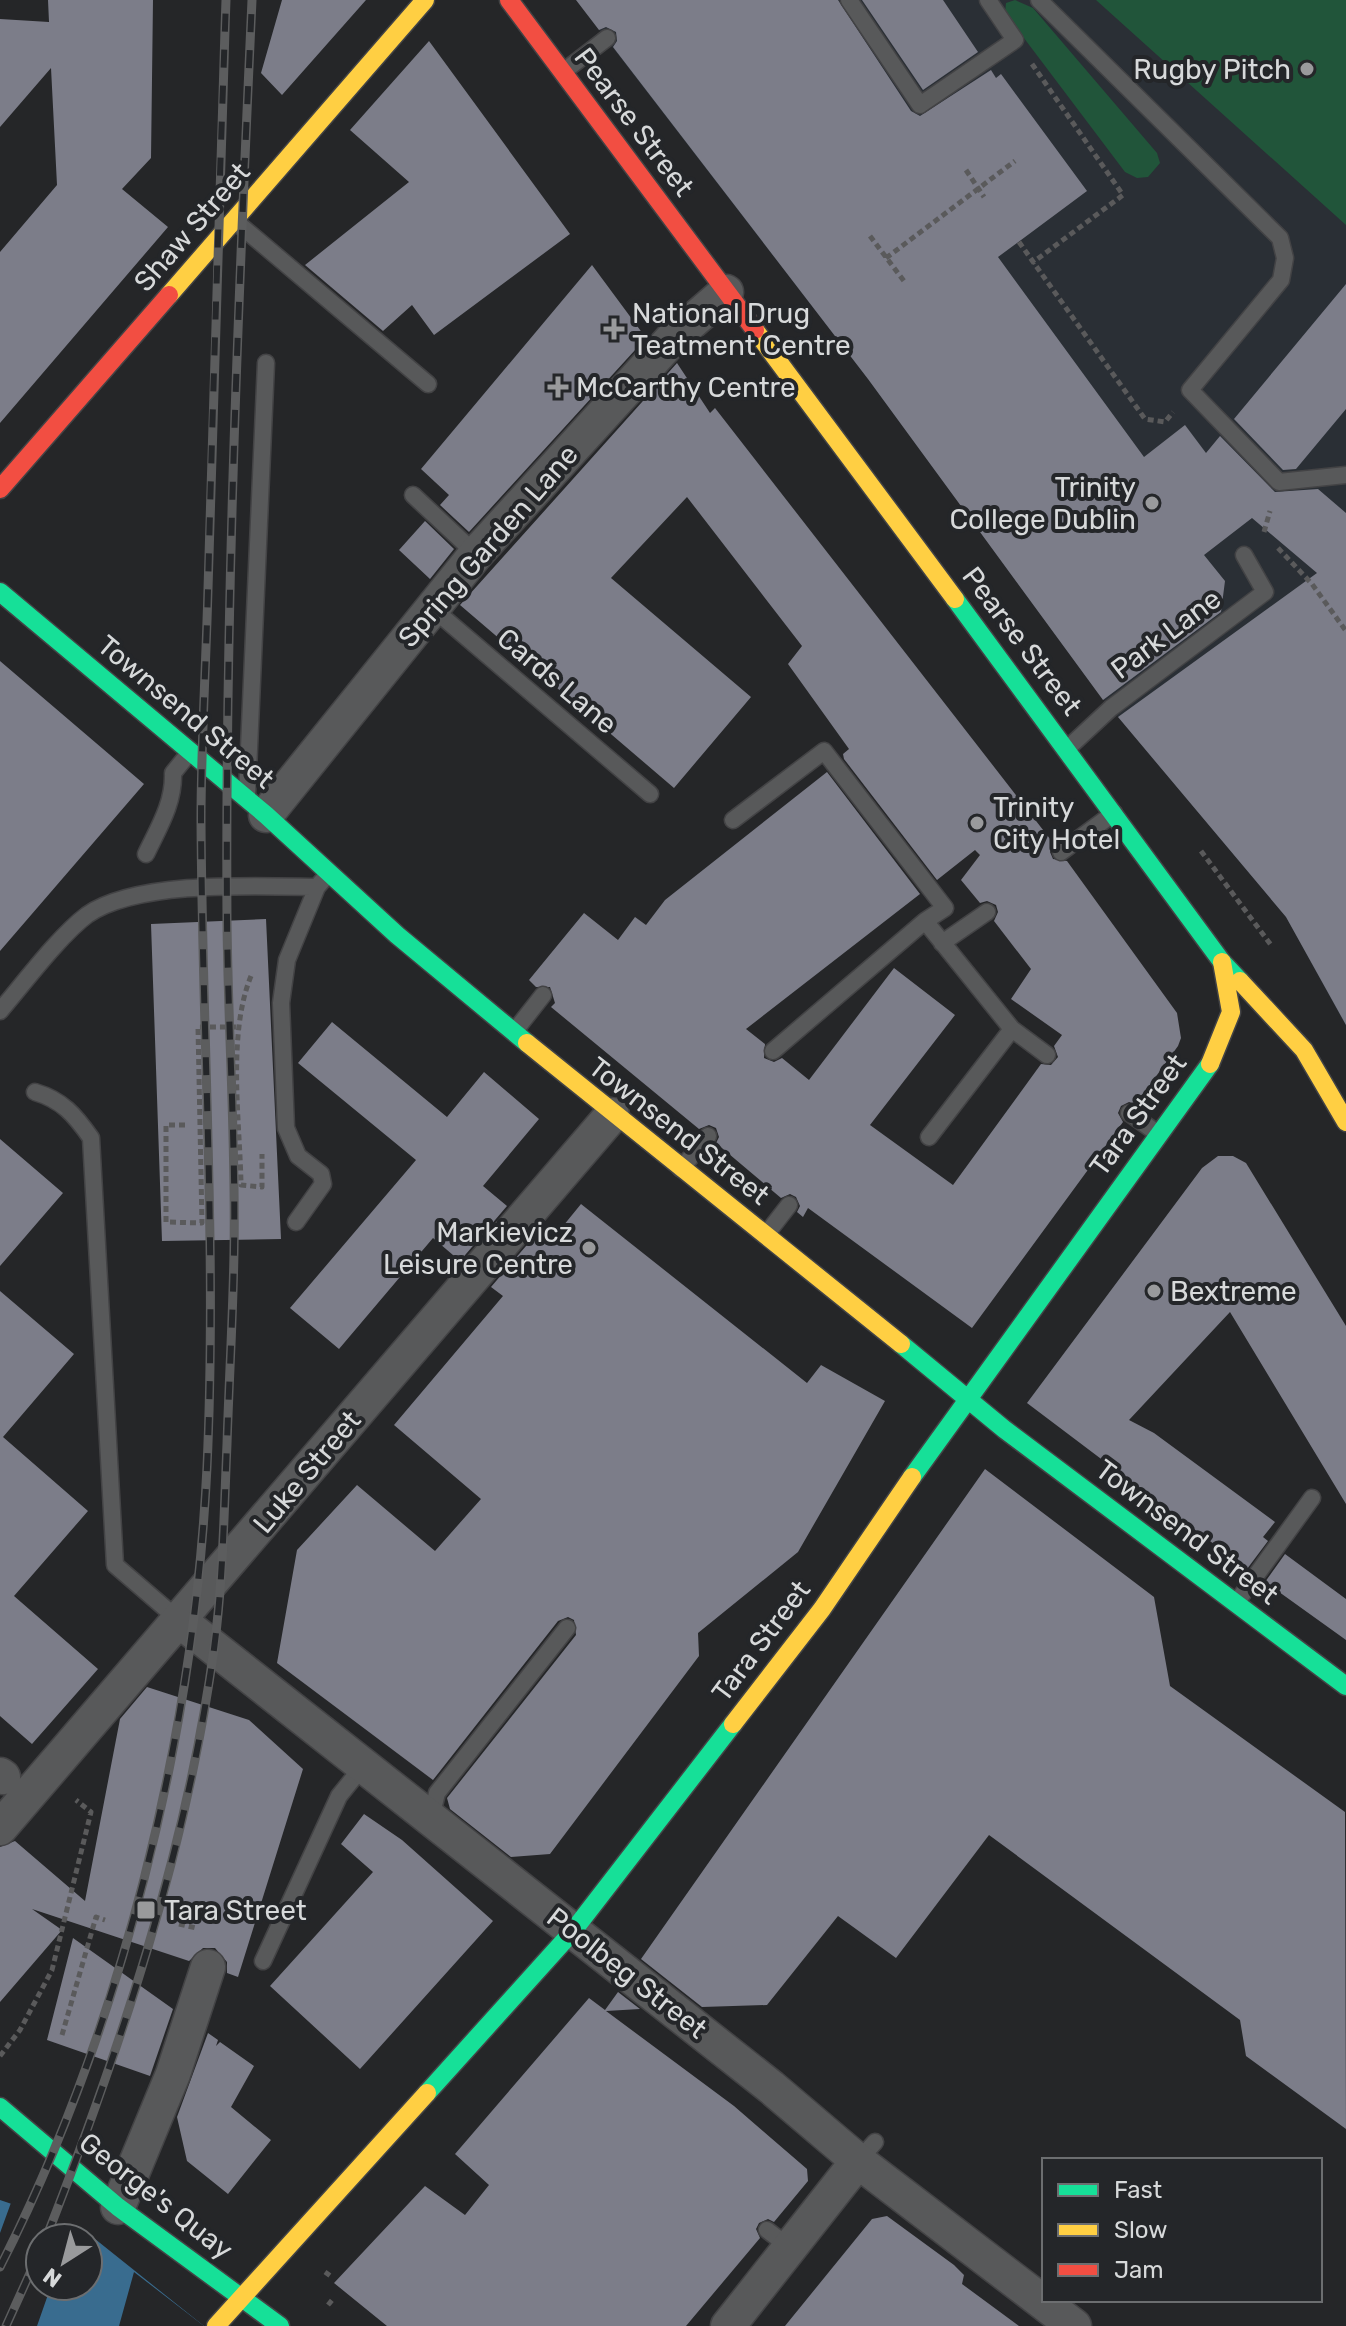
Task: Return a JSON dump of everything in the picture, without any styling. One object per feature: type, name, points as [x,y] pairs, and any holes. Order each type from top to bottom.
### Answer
[{"type":"main road","name":"Shaw Street","points":[[0,489],[425,0]]},
{"type":"main road","name":"Pearse Street","points":[[509,0],[1067,748],[1222,962],[1304,1050],[1346,1122]]},
{"type":"main road","name":"Townsend Street","points":[[0,592],[256,807],[397,935],[612,1115],[766,1235],[966,1398],[1346,1686]]},
{"type":"main road","name":"Tara Street","points":[[218,2324],[573,1931],[822,1609],[966,1398],[1210,1065],[1231,1012],[1222,962]]},
{"type":"main road","name":"George's Quay","points":[[0,2107],[118,2207],[280,2326]]},
{"type":"street","name":"Spring Garden Lane","points":[[256,807],[476,554],[673,338],[726,292]]},
{"type":"street","name":"Luke Street","points":[[0,1828],[612,1115]]},
{"type":"street","name":"Poolbeg Street","points":[[180,1621],[771,2087],[866,2152],[1042,2299]]},
{"type":"street","points":[[118,2207],[173,2074],[208,1967]]},
{"type":"street","points":[[728,2326],[778,2238],[866,2152]]},
{"type":"street","name":"Poolbeg Street","points":[[1045,2302],[1074,2326]]},
{"type":"lane","points":[[849,0],[920,105],[1015,40],[988,0]]},
{"type":"lane","points":[[1039,0],[1280,238],[1285,258],[1281,280],[1190,390],[1279,482],[1346,475]]},
{"type":"lane","points":[[561,73],[607,38]]},
{"type":"lane","points":[[235,221],[428,384]]},
{"type":"lane","points":[[256,807],[266,363]]},
{"type":"lane","points":[[413,495],[476,554]]},
{"type":"lane","name":"Park Lane","points":[[1067,748],[1111,708],[1265,592],[1244,555]]},
{"type":"lane","name":"Cards Lane","points":[[431,607],[650,794]]},
{"type":"lane","points":[[733,820],[824,751],[945,908],[925,921],[773,1051]]},
{"type":"lane","points":[[146,854],[168,807],[173,791],[173,773],[190,752]]},
{"type":"lane","points":[[1061,852],[1114,813]]},
{"type":"lane","points":[[296,1222],[323,1184],[321,1174],[298,1156],[286,1128],[281,1003],[287,960],[317,887],[330,871]]},
{"type":"lane","points":[[0,1011],[88,915],[141,894],[242,886],[317,887]]},
{"type":"lane","points":[[942,943],[987,912]]},
{"type":"lane","points":[[925,921],[1012,1029],[1047,1055]]},
{"type":"lane","points":[[513,1034],[543,995]]},
{"type":"lane","points":[[929,1137],[1012,1029]]},
{"type":"lane","points":[[35,1092],[52,1097],[74,1113],[91,1138],[115,1565],[180,1621]]},
{"type":"lane","points":[[1129,1113],[1159,1134]]},
{"type":"lane","points":[[681,1169],[708,1136]]},
{"type":"lane","points":[[766,1235],[789,1205]]},
{"type":"lane","points":[[1235,1604],[1312,1498]]},
{"type":"lane","points":[[431,1818],[437,1793],[567,1628]]},
{"type":"lane","points":[[263,1961],[339,1796],[364,1765]]},
{"type":"path","points":[[1015,40],[1123,195],[1032,263]]},
{"type":"path","points":[[886,258],[1015,161]]},
{"type":"path","points":[[966,170],[984,197]]},
{"type":"path","points":[[870,236],[904,281]]},
{"type":"path","points":[[1019,242],[1145,419],[1165,422],[1190,390]]},
{"type":"path","points":[[1279,482],[1264,533],[1312,584],[1346,631]]},
{"type":"path","points":[[256,964],[241,999],[239,1027],[241,1185],[262,1187]]},
{"type":"path","points":[[185,1125],[166,1125],[166,1222],[202,1223],[198,1027],[239,1027]]},
{"type":"path","points":[[0,2056],[20,2030],[52,1970],[91,1812],[45,1775]]},
{"type":"path","points":[[62,2035],[96,1917],[105,1920]]},
{"type":"path","points":[[325,2272],[332,2277]]},
{"type":"path","points":[[328,2305],[333,2299]]},
{"type":"shaded area","name":"Trinity College Dublin","points":[[576,0],[1346,0],[1346,1026],[1286,917],[1098,693],[868,379]]},
{"type":"green space","points":[[1015,0],[1033,8],[1157,153],[1160,163],[1148,177],[1137,178],[1125,172],[1005,13],[1006,3]]},
{"type":"green space","points":[[1096,0],[1346,0],[1346,225]]},
{"type":"water","points":[[0,2200],[65,2222],[24,2222],[24,2302],[104,2302],[104,2246],[204,2326],[0,2326]]},
{"type":"pier","points":[[12,2200],[75,2221],[24,2222],[24,2302],[45,2302],[37,2326],[0,2326],[0,2233]]},
{"type":"pier","points":[[134,2272],[204,2326],[119,2326]]},
{"type":"building","points":[[48,0],[153,0],[151,158],[122,189],[168,227],[0,423],[0,252],[57,185],[51,68],[0,127],[0,19],[49,22]]},
{"type":"building","points":[[282,0],[366,0],[282,95],[261,73]]},
{"type":"building","points":[[576,0],[838,0],[911,111],[920,116],[991,70],[996,78],[1001,74],[1087,191],[998,257],[1144,457],[1185,425],[1206,453],[1220,436],[1275,492],[1318,489],[1346,513],[1346,1025],[1286,917],[1118,717],[1317,573],[1252,518],[1204,555],[1225,581],[1221,612],[1103,700],[868,379],[613,47],[617,41],[616,32],[606,27],[599,30]]},
{"type":"building","points":[[862,0],[943,0],[978,52],[923,90]]},
{"type":"building","points":[[429,41],[570,234],[434,335],[412,305],[383,331],[305,265],[409,182],[350,130]]},
{"type":"building","name":"McCarthy Centre","points":[[592,265],[646,338],[469,532],[440,505],[449,495],[421,469]]},
{"type":"building","points":[[1346,284],[1346,409],[1296,469],[1283,470],[1234,419]]},
{"type":"building","points":[[677,363],[710,413],[715,408],[1054,844],[1050,852],[1053,859],[1067,861],[1177,1013],[1181,1038],[1178,1046],[1136,1104],[1129,1102],[1121,1106],[1118,1113],[1123,1122],[972,1328],[808,1208],[803,1217],[797,1212],[800,1206],[796,1197],[790,1194],[781,1198],[716,1143],[719,1137],[716,1128],[709,1125],[699,1129],[551,1007],[555,1003],[550,987],[536,987],[529,980],[584,913],[618,940],[635,917],[646,925],[665,900],[827,772],[920,894],[746,1029],[765,1044],[764,1058],[774,1062],[782,1058],[809,1080],[894,968],[955,1015],[870,1125],[953,1185],[1041,1064],[1051,1065],[1058,1057],[1054,1046],[1062,1035],[1011,999],[1031,969],[994,921],[998,912],[996,905],[987,901],[980,903],[961,880],[980,855],[975,850],[937,880],[844,759],[843,754],[849,749],[788,664],[802,646],[687,497],[611,578],[751,697],[674,788],[460,605]]},
{"type":"building","points":[[425,521],[454,549],[430,579],[399,550]]},
{"type":"building","points":[[0,661],[144,784],[0,951]]},
{"type":"building","points":[[266,919],[281,1239],[162,1241],[151,924]]},
{"type":"building","points":[[332,1022],[447,1117],[484,1072],[539,1119],[483,1186],[507,1206],[460,1261],[433,1238],[339,1349],[290,1308],[416,1160],[298,1063]]},
{"type":"building","points":[[0,1139],[63,1193],[0,1266]]},
{"type":"building","points":[[1218,1156],[1233,1156],[1246,1163],[1346,1326],[1346,1504],[1230,1312],[1129,1420],[1154,1433],[1275,1522],[1263,1537],[1268,1541],[1247,1569],[1027,1403],[1202,1168]]},
{"type":"building","points":[[581,1204],[807,1383],[821,1365],[885,1401],[798,1552],[698,1633],[699,1656],[550,1854],[511,1857],[450,1809],[447,1798],[576,1635],[574,1620],[568,1617],[558,1621],[433,1780],[277,1663],[297,1550],[357,1485],[435,1551],[481,1499],[394,1425],[503,1296],[491,1287],[538,1232],[550,1242]]},
{"type":"building","points":[[0,1291],[74,1354],[3,1437],[88,1511],[14,1596],[98,1669],[32,1744],[0,1716]]},
{"type":"building","points":[[985,1469],[1154,1597],[1170,1686],[1345,1812],[1346,2129],[1246,2056],[1240,2020],[989,1835],[896,1958],[838,1916],[767,2005],[702,2007],[641,1959]]},
{"type":"building","points":[[1285,1554],[1346,1599],[1346,1640],[1265,1582]]},
{"type":"building","name":"Tara Street","points":[[147,1687],[249,1720],[303,1769],[238,1977],[227,1973],[227,1962],[215,1948],[203,1948],[189,1961],[32,1909],[62,1930],[0,2002],[0,1847],[15,1841],[85,1901],[120,1719]]},
{"type":"building","points":[[364,1814],[402,1840],[493,1921],[360,2069],[270,1986],[373,1872],[341,1844]]},
{"type":"building","points":[[73,1938],[173,2009],[150,2076],[47,2040]]},
{"type":"building","points":[[618,1992],[640,2009],[606,2011],[734,2106],[807,2169],[808,2181],[774,2222],[768,2219],[759,2223],[756,2229],[760,2238],[686,2326],[387,2326],[334,2283],[425,2186],[465,2215],[489,2185],[455,2154],[589,1998],[605,2010]]},
{"type":"building","points":[[208,2033],[218,2040],[216,2046],[220,2042],[254,2066],[231,2107],[271,2140],[228,2194],[187,2161],[177,2117]]},
{"type":"building","points":[[887,2216],[954,2265],[964,2275],[962,2284],[1019,2326],[785,2326],[872,2219]]},
{"type":"railway","points":[[0,2267],[43,2175],[82,2078],[116,1979],[168,1775],[199,1568],[210,1386],[201,791],[226,0]]},
{"type":"railway","points":[[52,2222],[125,2021],[168,1875],[202,1725],[219,1598],[234,1251],[227,921],[230,576],[252,0]]},
{"type":"railway","points":[[6,2326],[24,2286]]},
{"type":"traffic: fast","points":[[0,592],[266,815],[397,935],[527,1043]]},
{"type":"traffic: fast","points":[[955,599],[1222,962],[1240,981]]},
{"type":"traffic: fast","points":[[912,1477],[1210,1064]]},
{"type":"traffic: fast","points":[[901,1344],[1004,1429],[1346,1686]]},
{"type":"traffic: fast","points":[[427,2093],[573,1931],[733,1724]]},
{"type":"traffic: fast","points":[[0,2107],[118,2207],[280,2326]]},
{"type":"traffic: slow","points":[[169,295],[425,0]]},
{"type":"traffic: slow","points":[[755,330],[955,599]]},
{"type":"traffic: slow","points":[[1210,1064],[1231,1012],[1222,962]]},
{"type":"traffic: slow","points":[[1240,981],[1304,1050],[1346,1122]]},
{"type":"traffic: slow","points":[[527,1043],[901,1344]]},
{"type":"traffic: slow","points":[[733,1724],[822,1609],[912,1477]]},
{"type":"traffic: slow","points":[[216,2326],[427,2093]]},
{"type":"traffic: jam","points":[[509,0],[755,330]]},
{"type":"traffic: jam","points":[[0,489],[169,295]]},
{"type":"place","name":"Rugby Pitch","points":[[1307,69]]},
{"type":"place","name":"National Drug Teatment Centre","points":[[614,329]]},
{"type":"place","name":"McCarthy Centre","points":[[558,387]]},
{"type":"place","name":"Trinity College Dublin","points":[[1152,503]]},
{"type":"place","name":"Trinity City Hotel","points":[[977,823]]},
{"type":"place","name":"Markievicz Leisure Centre","points":[[589,1248]]},
{"type":"place","name":"Bextreme","points":[[1154,1291]]},
{"type":"place","name":"Tara Street","points":[[146,1910]]}]
